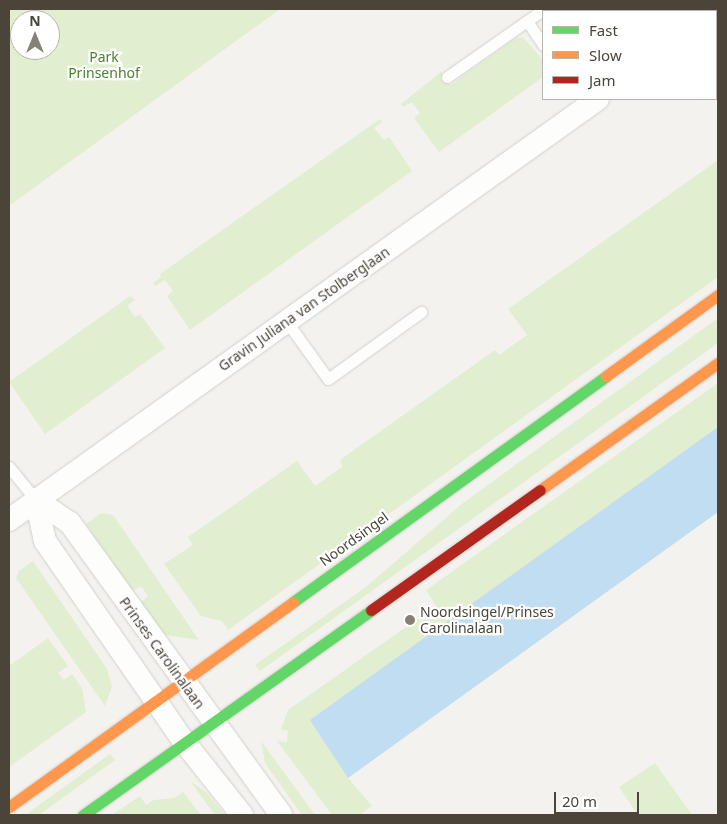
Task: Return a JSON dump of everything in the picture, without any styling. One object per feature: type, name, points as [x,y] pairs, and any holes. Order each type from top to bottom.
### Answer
[{"type":"main road","name":"Noordsingel","points":[[9,807],[718,295]]},
{"type":"main road","points":[[83,815],[718,363]]},
{"type":"street","name":"Gravin Juliana van Stolberglaan","points":[[9,520],[286,322],[589,101]]},
{"type":"street","name":"Prinses Carolinalaan","points":[[36,500],[70,523],[182,683],[281,815]]},
{"type":"street","name":"Prinses Carolinalaan","points":[[36,500],[45,541],[156,702],[242,815]]},
{"type":"lane","points":[[447,77],[542,10]]},
{"type":"lane","points":[[527,21],[542,43]]},
{"type":"lane","points":[[286,322],[328,379],[422,312]]},
{"type":"lane","name":"Prinses Carolinalaan","points":[[9,467],[36,500]]},
{"type":"green space","name":"Park Prinsenhof","points":[[9,9],[280,9],[9,206]]},
{"type":"green space","points":[[523,37],[542,59],[542,78],[439,152],[414,118],[420,113],[412,102],[403,107],[401,104],[441,72],[450,85],[514,39]]},
{"type":"green space","points":[[380,119],[382,122],[374,128],[384,140],[389,137],[412,171],[190,330],[167,296],[173,291],[165,280],[155,286],[153,283],[161,277],[160,274]]},
{"type":"green space","points":[[718,160],[718,277],[228,630],[222,621],[201,616],[164,564],[193,545],[188,537],[297,461],[315,486],[343,466],[340,460],[495,350],[499,355],[527,335],[508,309]]},
{"type":"green space","points":[[130,296],[135,300],[127,306],[135,317],[140,314],[165,348],[45,434],[9,382]]},
{"type":"green space","points":[[718,318],[718,343],[260,671],[255,665],[366,587],[463,503]]},
{"type":"green space","points":[[718,383],[718,427],[348,778],[372,806],[359,815],[332,815],[277,741],[287,742],[288,731],[281,729],[288,710],[436,606],[426,590]]},
{"type":"green space","points":[[101,513],[113,515],[199,640],[165,635],[140,603],[148,596],[141,586],[132,592],[86,524]]},
{"type":"green space","points":[[33,561],[107,669],[112,687],[105,706],[16,578],[19,571]]},
{"type":"green space","points":[[48,638],[68,666],[58,673],[64,680],[72,674],[82,688],[86,712],[9,767],[9,666]]},
{"type":"green space","points":[[261,741],[315,815],[302,815],[265,763]]},
{"type":"green space","points":[[110,754],[115,760],[39,815],[25,815]]},
{"type":"green space","points":[[655,763],[692,815],[638,815],[619,787]]},
{"type":"green space","points":[[190,781],[207,793],[225,815],[215,815]]},
{"type":"green space","points":[[183,792],[201,815],[112,815],[140,796],[146,805],[154,800],[174,798]]},
{"type":"water","points":[[718,427],[718,512],[348,778],[310,720]]},
{"type":"traffic: fast","points":[[293,602],[606,376]]},
{"type":"traffic: fast","points":[[83,815],[371,610]]},
{"type":"traffic: slow","points":[[606,376],[718,295]]},
{"type":"traffic: slow","points":[[540,490],[718,363]]},
{"type":"traffic: slow","points":[[9,807],[293,602]]},
{"type":"traffic: jam","points":[[371,610],[540,490]]},
{"type":"place","name":"Noordsingel/Prinses Carolinalaan","points":[[410,620]]}]
